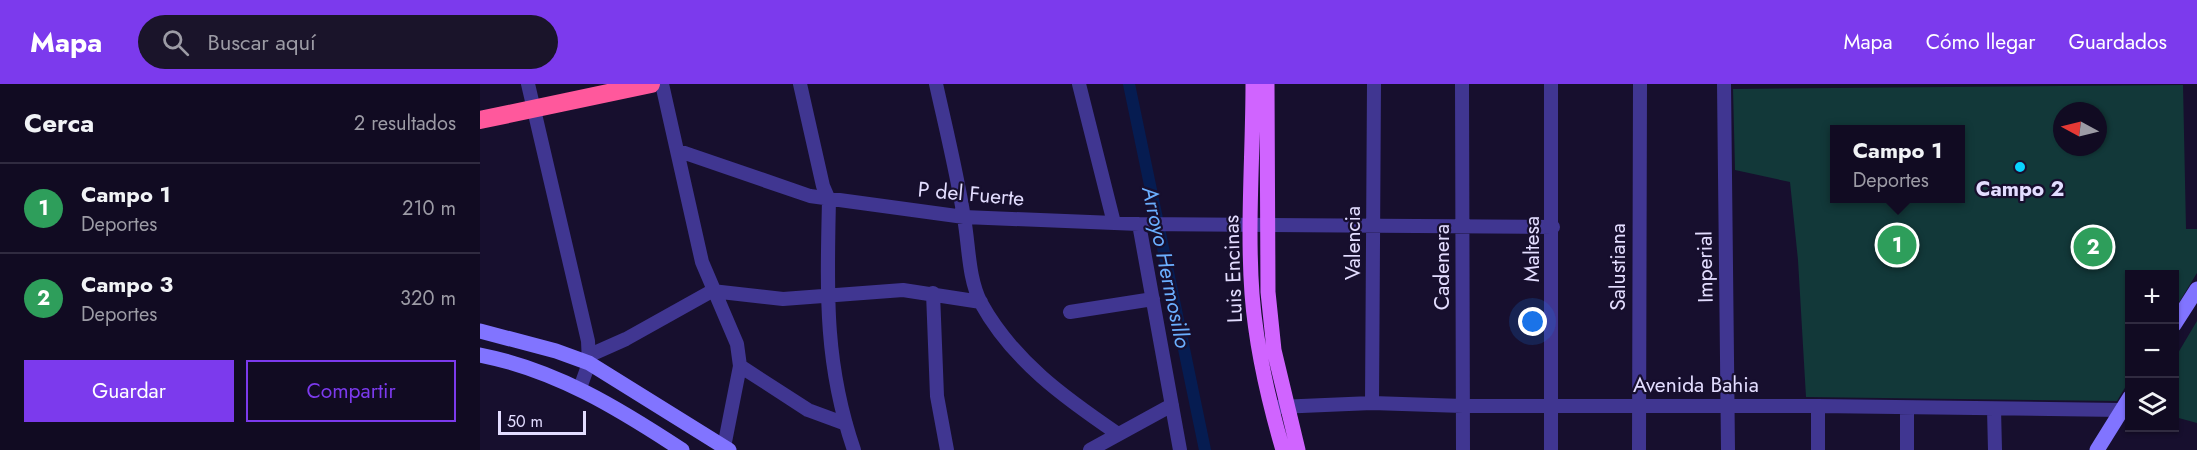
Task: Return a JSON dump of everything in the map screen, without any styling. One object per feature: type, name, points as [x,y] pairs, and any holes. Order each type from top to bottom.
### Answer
[{"type":"highway","points":[[480,120],[651,84]]},
{"type":"main road","name":"Luis Encinas","points":[[1253,84],[1252,294],[1257,341],[1270,406],[1283,450]]},
{"type":"main road","points":[[1268,84],[1268,292],[1274,350],[1298,450]]},
{"type":"street","points":[[528,84],[589,359],[580,388]]},
{"type":"street","points":[[480,331],[589,359],[727,448],[740,366],[733,332],[712,291],[700,255],[679,151],[662,84]]},
{"type":"street","points":[[800,84],[823,186],[829,200],[827,294],[830,353],[854,450]]},
{"type":"street","points":[[936,84],[964,217],[973,278],[981,302],[1004,336],[1039,376],[1071,402],[1118,434]]},
{"type":"street","points":[[1079,84],[1114,223]]},
{"type":"street","name":"Valencia","points":[[1372,403],[1374,84]]},
{"type":"street","name":"Cadenera","points":[[1462,84],[1463,450]]},
{"type":"street","name":"Maltesa","points":[[1551,84],[1553,227],[1551,450]]},
{"type":"street","name":"Salustiana","points":[[1639,450],[1640,84]]},
{"type":"street","name":"Imperial","points":[[1724,84],[1728,450]]},
{"type":"street","name":"P del Fuerte","points":[[679,151],[791,191],[829,200],[964,217],[1140,224],[1553,227]]},
{"type":"street","points":[[1140,224],[1180,450]]},
{"type":"street","points":[[2176,324],[2197,289]]},
{"type":"street","points":[[589,359],[679,312],[712,291],[783,299],[883,290],[933,293],[981,302]]},
{"type":"street","points":[[933,293],[937,396],[947,450]]},
{"type":"street","points":[[1070,312],[1153,299]]},
{"type":"street","points":[[480,355],[542,372],[580,388],[682,450]]},
{"type":"street","points":[[740,366],[808,410],[846,424]]},
{"type":"street","name":"Avenida Bahia","points":[[1270,406],[1372,403],[1463,406],[1994,408],[2125,403]]},
{"type":"street","points":[[2097,450],[2125,403]]},
{"type":"street","points":[[1090,450],[1172,405]]},
{"type":"street","points":[[1818,406],[1818,450]]},
{"type":"street","points":[[1907,408],[1907,450]]},
{"type":"street","points":[[1994,408],[1995,450]]},
{"type":"green space","points":[[2183,85],[2186,229],[2197,229],[2197,273],[2179,302],[2179,270],[2125,270],[2125,388],[2117,401],[1806,397],[1798,260],[1790,182],[1735,170],[1733,89]]},
{"type":"green space","points":[[2197,321],[2197,423],[2179,418],[2179,351]]},
{"type":"waterway","name":"Arroyo Hermosillo","points":[[1129,84],[1205,450]]},
{"type":"place","name":"Campo 2","points":[[2020,167]]},
{"type":"place","name":"Campo 1","points":[[1897,245]]},
{"type":"place","name":"Campo 3","points":[[2093,247]]}]
